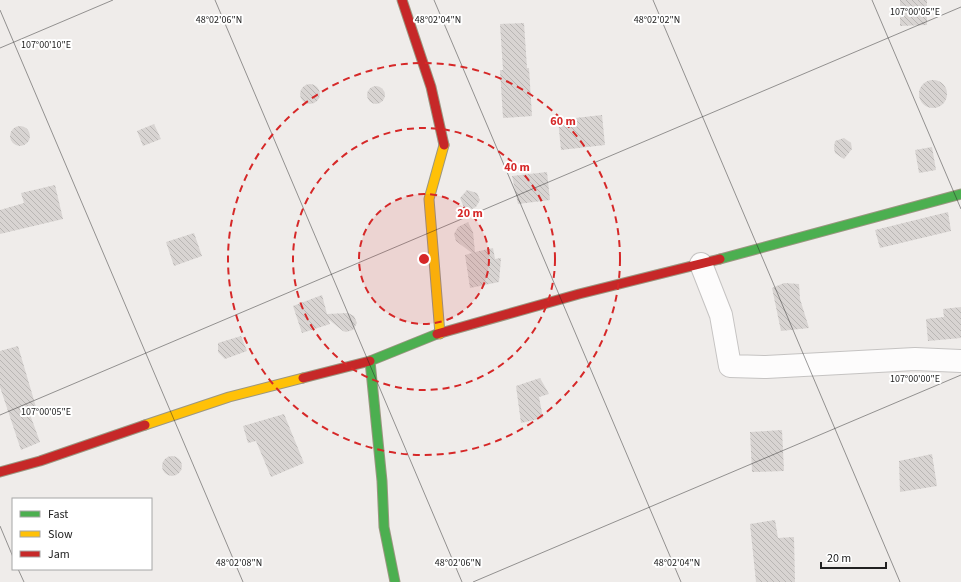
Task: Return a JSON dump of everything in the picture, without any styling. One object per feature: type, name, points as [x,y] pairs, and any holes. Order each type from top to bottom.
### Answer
[{"type":"street","points":[[402,0],[430,87],[444,145],[429,199],[440,334]]},
{"type":"street","points":[[0,472],[40,461],[229,397],[370,361],[440,334],[578,294],[701,264],[961,194]]},
{"type":"street","points":[[701,264],[721,315],[730,366],[766,368],[915,359],[961,361]]},
{"type":"street","points":[[370,361],[382,481],[384,527],[395,582]]},
{"type":"building","points":[[900,0],[927,0],[927,25],[900,26]]},
{"type":"building","points":[[524,23],[532,116],[503,118],[500,70],[503,70],[500,24]]},
{"type":"building","points":[[933,80],[943,84],[947,94],[943,104],[933,108],[923,104],[919,94],[923,84]]},
{"type":"building","points":[[310,84],[317,87],[320,94],[317,101],[310,104],[303,101],[300,94],[303,87]]},
{"type":"building","points":[[376,86],[382,89],[385,95],[382,101],[376,104],[370,101],[367,95],[370,89]]},
{"type":"building","points":[[602,115],[605,145],[561,150],[558,120]]},
{"type":"building","points":[[154,124],[161,139],[143,146],[137,131]]},
{"type":"building","points":[[20,126],[27,129],[30,136],[27,143],[20,146],[13,143],[10,136],[13,129]]},
{"type":"building","points":[[844,138],[851,143],[852,149],[844,159],[835,153],[834,148],[835,141]]},
{"type":"building","points":[[932,147],[936,170],[919,173],[915,150]]},
{"type":"building","points":[[547,172],[550,200],[518,204],[512,176]]},
{"type":"building","points":[[55,185],[63,219],[0,234],[0,210],[24,203],[21,193]]},
{"type":"building","points":[[467,190],[477,193],[480,200],[476,207],[466,212],[460,198]]},
{"type":"building","points":[[948,212],[951,231],[880,248],[875,230]]},
{"type":"building","points":[[468,222],[473,232],[475,252],[493,248],[495,259],[501,258],[499,282],[470,288],[465,255],[472,253],[456,241],[454,234],[458,227]]},
{"type":"building","points":[[194,233],[202,256],[174,266],[166,242]]},
{"type":"building","points":[[784,283],[799,284],[800,299],[809,328],[781,331],[772,288]]},
{"type":"building","points":[[322,295],[327,314],[348,313],[354,316],[357,323],[353,330],[346,332],[343,331],[328,319],[330,324],[302,333],[293,306]]},
{"type":"building","points":[[961,307],[961,338],[928,341],[926,319],[944,317],[943,309]]},
{"type":"building","points":[[241,336],[247,351],[225,359],[218,352],[218,343]]},
{"type":"building","points":[[18,346],[36,407],[28,409],[40,442],[21,450],[0,387],[0,351]]},
{"type":"building","points":[[540,378],[549,394],[539,397],[543,418],[521,423],[516,386]]},
{"type":"building","points":[[284,414],[304,463],[271,477],[256,441],[248,443],[243,426]]},
{"type":"building","points":[[782,430],[784,471],[752,472],[750,432]]},
{"type":"building","points":[[932,454],[937,486],[900,492],[899,461]]},
{"type":"building","points":[[172,456],[179,459],[182,466],[179,473],[172,476],[165,473],[162,466],[165,459]]},
{"type":"building","points":[[775,520],[778,538],[794,537],[795,582],[756,582],[750,524]]},
{"type":"traffic: fast","points":[[720,259],[961,194]]},
{"type":"traffic: fast","points":[[395,582],[384,527],[382,481],[370,361],[437,334]]},
{"type":"traffic: slow","points":[[440,334],[429,199],[444,145]]},
{"type":"traffic: slow","points":[[145,425],[229,397],[303,378]]},
{"type":"traffic: jam","points":[[402,0],[431,87],[444,145]]},
{"type":"traffic: jam","points":[[437,334],[579,294],[720,259]]},
{"type":"traffic: jam","points":[[303,378],[370,361]]},
{"type":"traffic: jam","points":[[0,472],[40,461],[145,425]]}]
